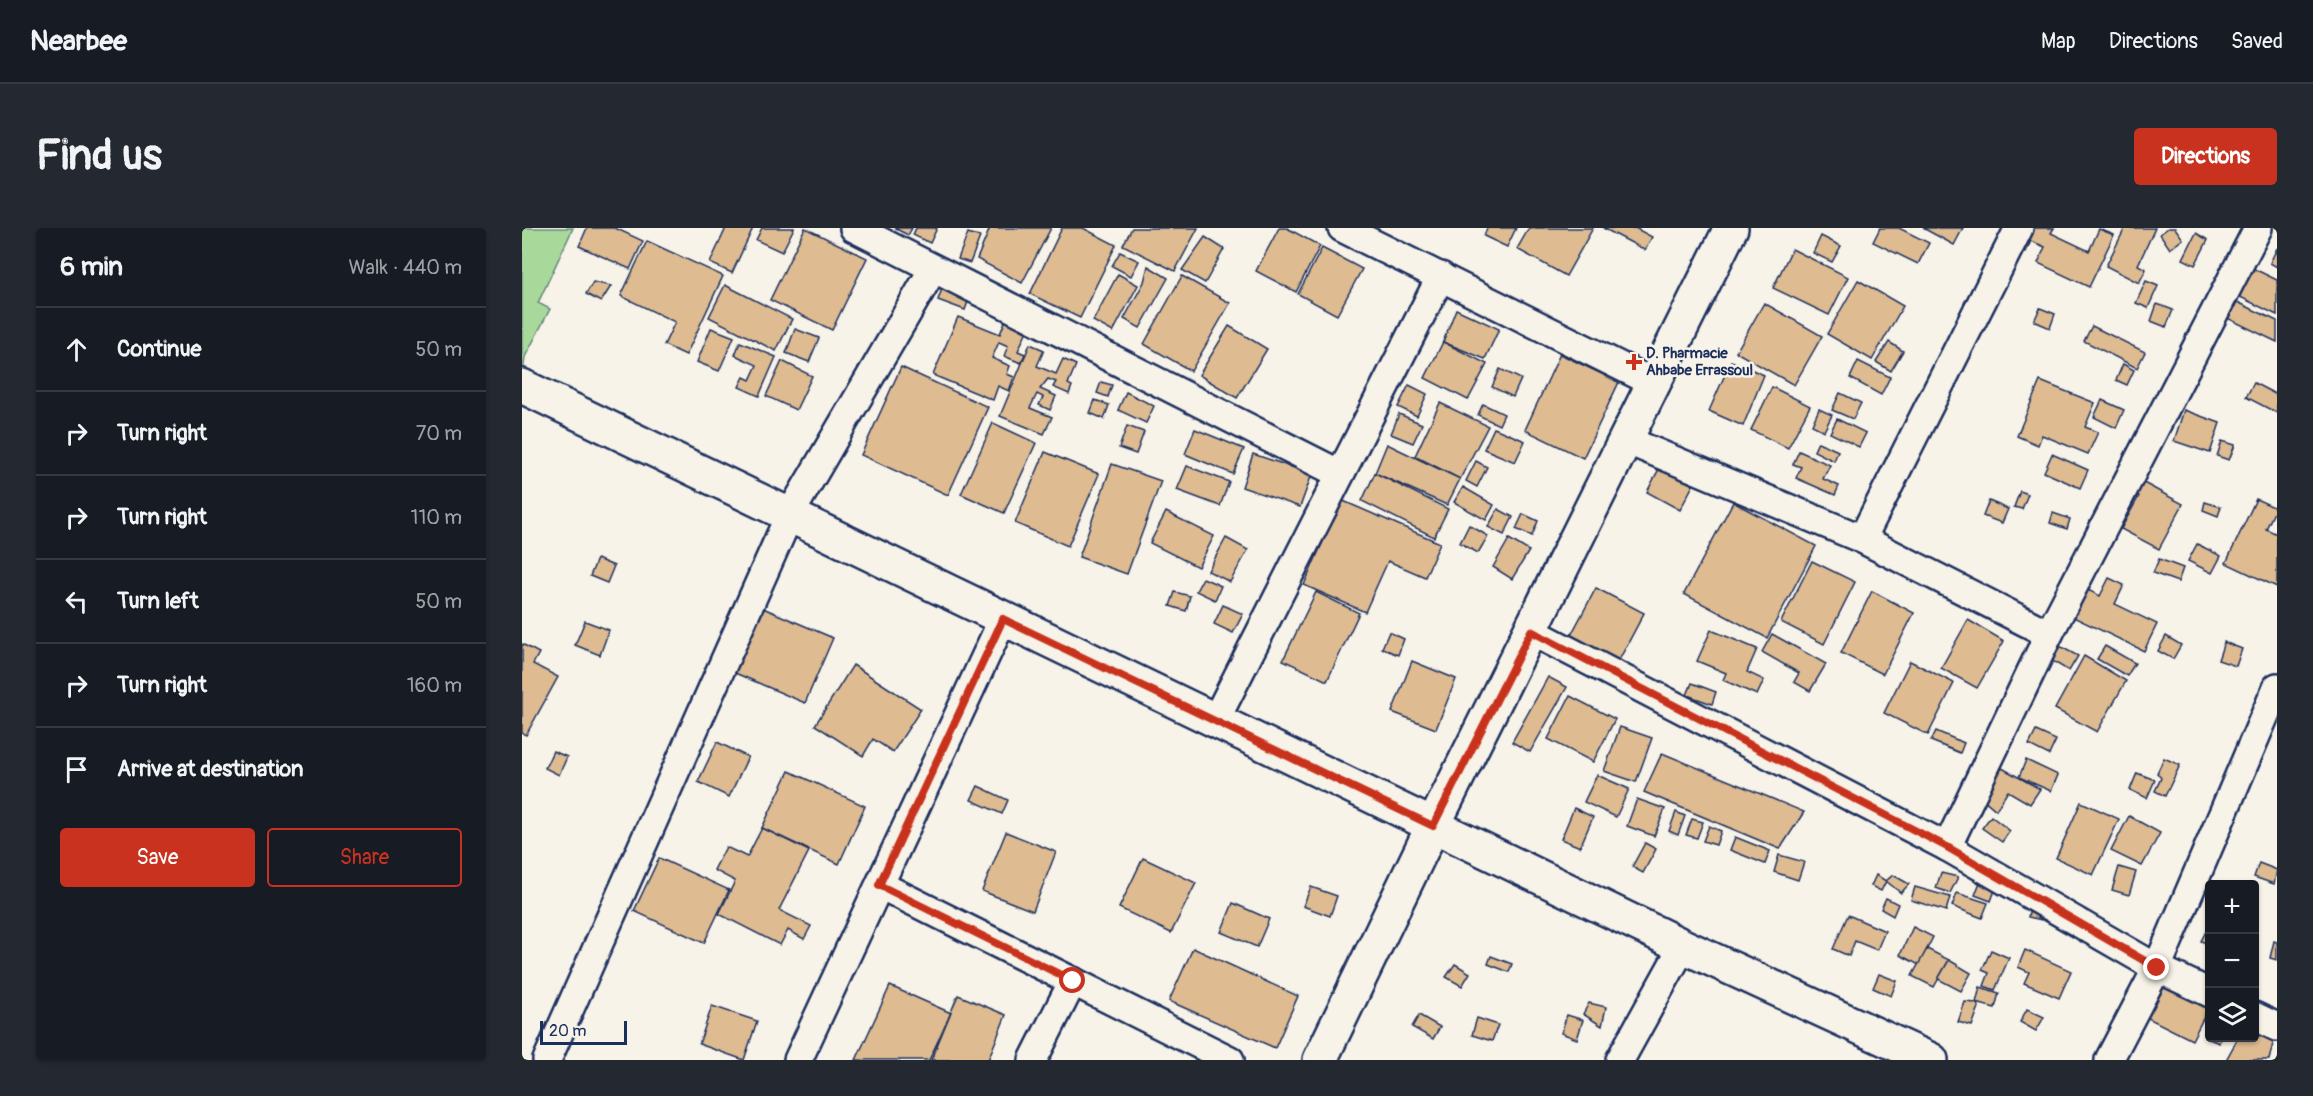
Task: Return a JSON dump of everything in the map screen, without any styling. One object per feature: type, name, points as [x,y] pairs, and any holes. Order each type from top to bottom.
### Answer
[{"type":"street","points":[[854,228],[1340,474]]},
{"type":"street","points":[[1342,228],[1654,383]]},
{"type":"street","points":[[1322,1059],[1433,826],[1731,228]]},
{"type":"street","points":[[1862,538],[2019,228]]},
{"type":"street","points":[[1947,847],[2049,634],[2258,228]]},
{"type":"street","points":[[547,1060],[789,516],[933,269]]},
{"type":"street","points":[[1215,722],[1441,276]]},
{"type":"street","points":[[522,386],[1683,946],[1931,1060]]},
{"type":"street","points":[[1626,440],[1862,538],[2049,634]]},
{"type":"street","points":[[798,1060],[1003,619]]},
{"type":"street","points":[[1531,631],[1947,847],[2157,968],[2205,991]]},
{"type":"street","points":[[2109,1060],[2157,968],[2277,687]]},
{"type":"street","points":[[879,885],[1230,1060]]},
{"type":"street","points":[[1620,1060],[1683,946]]},
{"type":"street","points":[[1033,1060],[1073,981]]},
{"type":"street","points":[[2259,1018],[2277,1027]]},
{"type":"green space","points":[[522,228],[573,228],[538,303],[550,309],[525,357],[522,383]]},
{"type":"building","points":[[587,228],[615,228],[643,241],[630,269],[579,246]]},
{"type":"building","points":[[726,228],[753,228],[732,273],[710,263]]},
{"type":"building","points":[[762,228],[794,228],[782,252],[756,240]]},
{"type":"building","points":[[805,228],[867,258],[832,330],[770,300]]},
{"type":"building","points":[[894,228],[912,228],[908,235]]},
{"type":"building","points":[[916,228],[937,228],[930,243],[913,235]]},
{"type":"building","points":[[990,228],[1051,228],[1022,283],[977,259]]},
{"type":"building","points":[[1062,228],[1083,228],[1116,245],[1080,318],[1030,294]]},
{"type":"building","points":[[1132,228],[1198,228],[1175,271],[1123,245]]},
{"type":"building","points":[[1279,228],[1287,228],[1320,246],[1296,292],[1256,271]]},
{"type":"building","points":[[1487,228],[1516,228],[1507,247],[1484,236]]},
{"type":"building","points":[[1529,228],[1593,228],[1566,276],[1517,249]]},
{"type":"building","points":[[1603,228],[1635,228],[1652,237],[1645,250]]},
{"type":"building","points":[[1880,228],[1899,228],[1929,243],[1918,264],[1873,242]]},
{"type":"building","points":[[1923,228],[1963,228],[1954,245]]},
{"type":"building","points":[[2021,228],[2054,228],[2051,233],[2089,251],[2099,229],[2114,235],[2089,287],[2038,263],[2045,247],[2031,241],[2026,252],[2013,246]]},
{"type":"building","points":[[2125,228],[2155,228],[2138,265],[2146,269],[2139,283],[2106,266]]},
{"type":"building","points":[[2168,228],[2175,228],[2183,239],[2170,249],[2160,234]]},
{"type":"building","points":[[968,233],[980,237],[970,263],[958,259]]},
{"type":"building","points":[[2196,233],[2208,240],[2195,265],[2183,259]]},
{"type":"building","points":[[1821,236],[1841,246],[1832,262],[1813,253]]},
{"type":"building","points":[[1205,237],[1224,249],[1205,283],[1182,270]]},
{"type":"building","points":[[647,241],[723,276],[686,355],[664,345],[675,322],[621,296]]},
{"type":"building","points":[[1322,248],[1362,269],[1337,315],[1298,294]]},
{"type":"building","points":[[2277,248],[2277,267],[2270,263]]},
{"type":"building","points":[[1792,249],[1848,277],[1829,315],[1773,288]]},
{"type":"building","points":[[1120,252],[1139,261],[1131,276],[1112,266]]},
{"type":"building","points":[[2246,265],[2277,280],[2277,315],[2232,293]]},
{"type":"building","points":[[1148,266],[1168,278],[1140,328],[1124,319],[1144,282]]},
{"type":"building","points":[[1118,274],[1138,285],[1113,332],[1093,321]]},
{"type":"building","points":[[1182,276],[1230,303],[1191,371],[1144,344]]},
{"type":"building","points":[[1858,280],[1903,306],[1872,360],[1827,334]]},
{"type":"building","points":[[2146,281],[2158,286],[2148,308],[2136,303]]},
{"type":"building","points":[[593,282],[611,286],[601,302],[586,294]]},
{"type":"building","points":[[725,285],[792,319],[776,351],[709,317]]},
{"type":"building","points":[[943,286],[970,296],[965,310],[938,300]]},
{"type":"building","points":[[2229,298],[2277,321],[2277,342],[2221,315]]},
{"type":"building","points":[[1764,303],[1822,336],[1794,385],[1736,352]]},
{"type":"building","points":[[2157,304],[2173,310],[2166,327],[2151,321]]},
{"type":"building","points":[[2040,308],[2055,314],[2050,328],[2034,321]]},
{"type":"building","points":[[1456,309],[1499,329],[1485,359],[1443,342]]},
{"type":"building","points":[[958,317],[1000,334],[1006,319],[1028,328],[1018,351],[1025,354],[1021,363],[1004,356],[1008,346],[999,342],[992,358],[1010,366],[1007,374],[1014,377],[1009,391],[998,386],[993,400],[933,375]]},
{"type":"building","points":[[1229,326],[1267,349],[1237,398],[1199,375]]},
{"type":"building","points":[[2092,326],[2145,352],[2137,368],[2084,341]]},
{"type":"building","points":[[711,328],[734,337],[719,371],[697,362]]},
{"type":"building","points":[[795,329],[819,338],[809,362],[786,353]]},
{"type":"building","points":[[740,342],[776,357],[759,396],[739,387],[744,377],[750,380],[757,365],[735,355]]},
{"type":"building","points":[[1443,342],[1487,364],[1468,400],[1425,378]]},
{"type":"building","points":[[1889,342],[1903,351],[1891,371],[1876,362]]},
{"type":"building","points":[[1030,344],[1044,350],[1037,366],[1056,374],[1063,359],[1076,365],[1068,384],[1072,386],[1069,394],[1053,387],[1056,382],[1048,379],[1040,389],[1056,396],[1050,410],[1039,405],[1043,397],[1037,394],[1030,408],[1052,417],[1044,434],[1000,416]]},
{"type":"building","points":[[1560,354],[1619,382],[1583,458],[1525,430]]},
{"type":"building","points":[[782,361],[812,376],[796,410],[766,396]]},
{"type":"building","points":[[1731,361],[1764,375],[1743,426],[1709,411]]},
{"type":"building","points":[[1858,361],[1890,377],[1881,395],[1850,378]]},
{"type":"building","points":[[2123,364],[2134,370],[2127,385],[2116,380]]},
{"type":"building","points":[[901,367],[988,407],[948,495],[861,455]]},
{"type":"building","points":[[1500,369],[1521,379],[1513,397],[1492,387]]},
{"type":"building","points":[[2040,381],[2095,403],[2085,427],[2098,432],[2088,454],[2042,435],[2038,445],[2017,436]]},
{"type":"building","points":[[1101,382],[1112,385],[1108,397],[1097,393]]},
{"type":"building","points":[[2254,383],[2277,395],[2277,413],[2246,397]]},
{"type":"building","points":[[1409,385],[1427,394],[1417,416],[1398,407]]},
{"type":"building","points":[[1772,387],[1810,406],[1788,448],[1751,430]]},
{"type":"building","points":[[1126,392],[1154,406],[1146,423],[1118,410]]},
{"type":"building","points":[[1840,393],[1861,403],[1853,419],[1832,410]]},
{"type":"building","points":[[1095,400],[1109,405],[1104,419],[1090,413]]},
{"type":"building","points":[[2102,400],[2124,410],[2116,428],[2094,417]]},
{"type":"building","points":[[1440,403],[1488,426],[1460,479],[1415,456]]},
{"type":"building","points":[[1483,404],[1504,414],[1499,425],[1478,415]]},
{"type":"building","points":[[1819,409],[1832,415],[1824,431],[1812,425]]},
{"type":"building","points":[[2184,410],[2220,423],[2210,453],[2174,441]]},
{"type":"building","points":[[1399,414],[1422,424],[1413,443],[1391,434]]},
{"type":"building","points":[[1837,419],[1866,433],[1859,447],[1830,433]]},
{"type":"building","points":[[993,423],[1036,443],[1004,513],[961,494]]},
{"type":"building","points":[[1127,426],[1144,432],[1136,454],[1119,448]]},
{"type":"building","points":[[1494,428],[1525,441],[1515,462],[1484,449]]},
{"type":"building","points":[[1195,429],[1244,449],[1233,474],[1185,454]]},
{"type":"building","points":[[2222,441],[2235,445],[2229,460],[2217,456]]},
{"type":"building","points":[[1818,442],[1838,451],[1834,461],[1814,451]]},
{"type":"building","points":[[1387,444],[1460,479],[1447,505],[1375,473]]},
{"type":"building","points":[[1799,451],[1830,465],[1823,479],[1839,486],[1835,495],[1796,478],[1801,467],[1793,464]]},
{"type":"building","points":[[1045,452],[1099,474],[1068,546],[1015,523]]},
{"type":"building","points":[[1253,454],[1312,474],[1300,507],[1242,487]]},
{"type":"building","points":[[2052,454],[2088,470],[2080,488],[2044,472]]},
{"type":"building","points":[[1476,461],[1487,467],[1477,487],[1466,481]]},
{"type":"building","points":[[1112,464],[1161,481],[1127,574],[1079,557]]},
{"type":"building","points":[[1187,466],[1229,482],[1220,506],[1177,490]]},
{"type":"building","points":[[1660,467],[1693,485],[1680,510],[1647,492]]},
{"type":"building","points":[[1375,473],[1448,509],[1434,537],[1362,501]]},
{"type":"building","points":[[2138,480],[2183,504],[2159,549],[2121,529],[2139,496],[2131,492]]},
{"type":"building","points":[[1463,487],[1494,505],[1486,520],[1454,502]]},
{"type":"building","points":[[2020,491],[2028,494],[2022,509],[2014,507]]},
{"type":"building","points":[[2256,499],[2276,508],[2266,529],[2277,534],[2277,587],[2226,563]]},
{"type":"building","points":[[1341,500],[1440,543],[1425,577],[1388,561],[1365,612],[1304,585]]},
{"type":"building","points":[[1989,501],[2008,509],[2002,523],[1983,516]]},
{"type":"building","points":[[1733,502],[1816,546],[1767,638],[1684,594]]},
{"type":"building","points":[[2205,502],[2221,507],[2218,516],[2203,510]]},
{"type":"building","points":[[1498,509],[1513,517],[1504,535],[1488,527]]},
{"type":"building","points":[[1166,512],[1214,536],[1198,567],[1150,543]]},
{"type":"building","points":[[2053,513],[2070,519],[2067,529],[2050,523]]},
{"type":"building","points":[[1523,514],[1538,521],[1532,536],[1516,529]]},
{"type":"building","points":[[1469,525],[1488,536],[1478,553],[1460,543]]},
{"type":"building","points":[[1226,538],[1248,550],[1230,582],[1208,571]]},
{"type":"building","points":[[1509,539],[1529,551],[1512,579],[1493,567]]},
{"type":"building","points":[[2197,544],[2221,556],[2212,573],[2188,561]]},
{"type":"building","points":[[597,559],[614,566],[607,583],[590,576]]},
{"type":"building","points":[[2159,559],[2183,568],[2178,582],[2153,573]]},
{"type":"building","points":[[1812,561],[1855,582],[1824,644],[1781,622]]},
{"type":"building","points":[[1203,578],[1221,586],[1215,600],[1196,591]]},
{"type":"building","points":[[2109,578],[2124,585],[2115,604],[2157,624],[2144,651],[2067,614],[2080,586],[2100,596]]},
{"type":"building","points":[[1596,588],[1644,613],[1618,662],[1570,637]]},
{"type":"building","points":[[1872,591],[1914,613],[1883,674],[1841,653]]},
{"type":"building","points":[[1175,592],[1190,596],[1186,611],[1170,606]]},
{"type":"building","points":[[1316,592],[1359,613],[1327,681],[1283,660]]},
{"type":"building","points":[[1223,605],[1243,614],[1233,633],[1214,624]]},
{"type":"building","points":[[763,608],[833,638],[805,703],[735,673]]},
{"type":"building","points":[[1968,620],[2004,641],[1977,688],[1941,668]]},
{"type":"building","points":[[585,621],[609,630],[600,655],[575,645]]},
{"type":"building","points":[[1711,630],[1757,649],[1747,672],[1764,680],[1757,695],[1723,680],[1726,673],[1697,661]]},
{"type":"building","points":[[1389,632],[1404,639],[1398,655],[1382,648]]},
{"type":"building","points":[[1772,634],[1826,664],[1810,691],[1794,682],[1799,673],[1762,652]]},
{"type":"building","points":[[2166,636],[2181,645],[2173,659],[2158,651]]},
{"type":"building","points":[[2052,642],[2078,656],[2069,671],[2044,656]]},
{"type":"building","points":[[2224,642],[2242,649],[2236,666],[2218,660]]},
{"type":"building","points":[[522,644],[539,653],[533,664],[558,677],[526,735],[522,733]]},
{"type":"building","points":[[2105,646],[2135,663],[2127,676],[2097,659]]},
{"type":"building","points":[[2084,656],[2126,681],[2097,732],[2055,709]]},
{"type":"building","points":[[1412,661],[1456,679],[1436,729],[1392,712]]},
{"type":"building","points":[[1910,661],[1954,683],[1928,735],[1884,713]]},
{"type":"building","points":[[853,665],[921,709],[893,752],[873,739],[863,756],[815,725]]},
{"type":"building","points":[[1548,677],[1567,687],[1530,752],[1512,742]]},
{"type":"building","points":[[1692,683],[1716,692],[1712,704],[1687,695]]},
{"type":"building","points":[[1570,696],[1615,719],[1593,762],[1548,739]]},
{"type":"building","points":[[1620,727],[1652,738],[1636,782],[1604,771]]},
{"type":"building","points":[[1936,731],[1964,743],[1960,753],[1931,741]]},
{"type":"building","points":[[2036,731],[2056,740],[2049,755],[2029,745]]},
{"type":"building","points":[[717,742],[748,757],[729,797],[698,782]]},
{"type":"building","points":[[553,751],[567,757],[559,775],[545,768]]},
{"type":"building","points":[[1662,753],[1804,812],[1780,849],[1644,792]]},
{"type":"building","points":[[2164,758],[2180,765],[2165,796],[2155,791],[2161,778],[2157,773]]},
{"type":"building","points":[[2026,760],[2058,775],[2051,791],[2019,777]]},
{"type":"building","points":[[2002,768],[2040,789],[2030,804],[2008,791],[1996,810],[1982,798]]},
{"type":"building","points":[[789,771],[865,806],[839,864],[762,828]]},
{"type":"building","points":[[2137,773],[2155,780],[2147,798],[2130,790]]},
{"type":"building","points":[[1597,775],[1629,789],[1616,817],[1584,802]]},
{"type":"building","points":[[978,786],[1008,800],[1002,814],[971,800]]},
{"type":"building","points":[[1637,799],[1665,809],[1654,836],[1627,826]]},
{"type":"building","points":[[2081,802],[2119,819],[2093,875],[2056,858]]},
{"type":"building","points":[[1574,808],[1593,817],[1580,847],[1561,839]]},
{"type":"building","points":[[1676,812],[1685,816],[1678,835],[1669,831]]},
{"type":"building","points":[[1991,816],[2010,831],[2002,842],[1982,828]]},
{"type":"building","points":[[2129,816],[2160,833],[2142,866],[2111,851]]},
{"type":"building","points":[[1692,819],[1703,822],[1697,838],[1686,835]]},
{"type":"building","points":[[1709,826],[1721,831],[1716,845],[1703,841]]},
{"type":"building","points":[[762,828],[809,851],[779,910],[811,926],[804,939],[788,930],[780,945],[719,914],[735,881],[714,870],[726,847],[747,857]]},
{"type":"building","points":[[1006,832],[1056,852],[1033,911],[982,891]]},
{"type":"building","points":[[1735,837],[1770,851],[1765,864],[1730,850]]},
{"type":"building","points":[[1645,843],[1656,849],[1643,873],[1632,867]]},
{"type":"building","points":[[1779,855],[1804,862],[1798,880],[1774,872]]},
{"type":"building","points":[[659,858],[729,890],[704,943],[634,911]]},
{"type":"building","points":[[1143,858],[1196,883],[1171,933],[1119,908]]},
{"type":"building","points":[[2259,863],[2277,870],[2274,884],[2254,877]]},
{"type":"building","points":[[2119,867],[2136,872],[2129,895],[2112,890]]},
{"type":"building","points":[[1941,873],[1958,877],[1950,893],[1936,888]]},
{"type":"building","points":[[1876,875],[1886,881],[1881,891],[1871,886]]},
{"type":"building","points":[[1893,875],[1909,884],[1901,893],[1886,881]]},
{"type":"building","points":[[1982,877],[1998,882],[1991,901],[1975,895]]},
{"type":"building","points":[[1311,887],[1337,896],[1330,916],[1303,906]]},
{"type":"building","points":[[1915,887],[1950,897],[1946,911],[1911,900]]},
{"type":"building","points":[[1957,893],[1988,903],[1982,918],[1952,906]]},
{"type":"building","points":[[1886,898],[1898,904],[1893,916],[1881,909]]},
{"type":"building","points":[[2032,901],[2043,905],[2042,920],[2028,917]]},
{"type":"building","points":[[1233,903],[1269,919],[1257,947],[1221,932]]},
{"type":"building","points":[[1848,915],[1885,931],[1877,950],[1855,941],[1849,956],[1833,949]]},
{"type":"building","points":[[1913,927],[1933,937],[1919,965],[1900,955]]},
{"type":"building","points":[[2274,941],[2277,942],[2277,960],[2270,958]]},
{"type":"building","points":[[1193,948],[1298,996],[1275,1048],[1169,1001]]},
{"type":"building","points":[[1927,949],[1949,960],[1934,987],[1912,976]]},
{"type":"building","points":[[1991,950],[2009,958],[1995,990],[1984,986],[1989,973],[1982,970]]},
{"type":"building","points":[[2025,950],[2071,971],[2059,998],[2024,983],[2029,972],[2018,967]]},
{"type":"building","points":[[1491,956],[1512,964],[1509,972],[1488,964]]},
{"type":"building","points":[[1949,960],[1971,973],[1961,991],[1938,979]]},
{"type":"building","points":[[1455,964],[1470,973],[1462,986],[1446,977]]},
{"type":"building","points":[[1879,974],[1897,981],[1891,996],[1873,988]]},
{"type":"building","points":[[2152,978],[2205,1005],[2205,1015],[2192,1040],[2134,1011]]},
{"type":"building","points":[[890,986],[951,1013],[929,1060],[856,1060]]},
{"type":"building","points":[[1980,987],[1999,993],[1995,1008],[1976,1003]]},
{"type":"building","points":[[958,995],[1006,1015],[988,1060],[931,1060]]},
{"type":"building","points":[[1965,1002],[1976,1003],[1979,1007],[1972,1026],[1958,1022]]},
{"type":"building","points":[[1589,1003],[1606,1007],[1602,1026],[1583,1014]]},
{"type":"building","points":[[712,1006],[757,1021],[744,1060],[699,1044]]},
{"type":"building","points":[[2027,1009],[2044,1017],[2036,1031],[2020,1022]]},
{"type":"building","points":[[1419,1015],[1440,1027],[1433,1039],[1412,1027]]},
{"type":"building","points":[[1567,1015],[1583,1020],[1577,1039],[1561,1033]]},
{"type":"building","points":[[1477,1018],[1498,1025],[1492,1041],[1472,1035]]},
{"type":"building","points":[[2259,1028],[2275,1036],[2269,1060],[2226,1060],[2236,1042],[2259,1042]]},
{"type":"place","name":"D. Pharmacie Ahbabe Errassoul","points":[[1634,362]]},
{"type":"route","points":[[1073,981],[879,885],[1003,619],[1433,826],[1531,631],[1947,847],[2157,968]]}]
